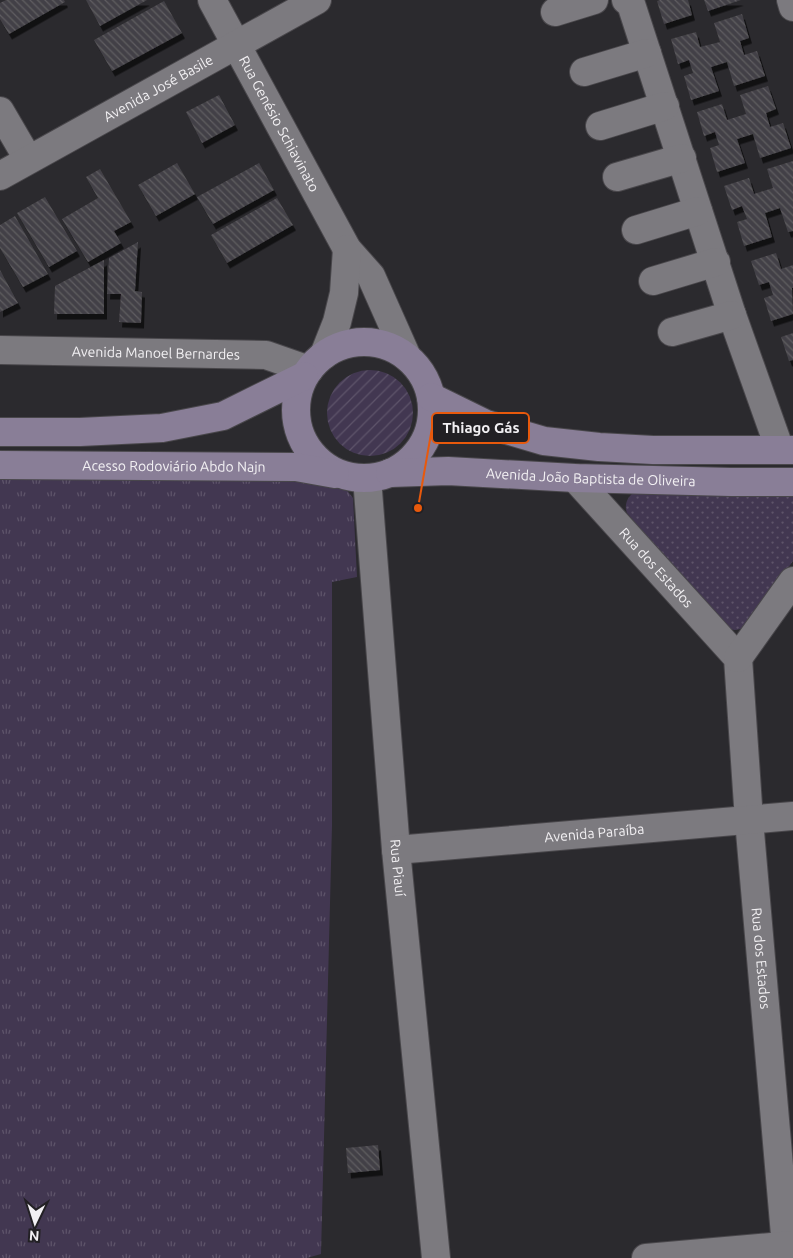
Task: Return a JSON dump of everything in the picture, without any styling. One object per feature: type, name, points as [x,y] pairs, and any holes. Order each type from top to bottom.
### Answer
[{"type":"main road","points":[[0,432],[80,432],[162,428],[223,416],[312,367],[344,345],[366,342],[388,346],[407,357],[423,375],[431,397],[432,420],[425,442],[410,460],[368,475],[326,466],[310,451],[300,432],[296,418],[299,390],[312,367]]},
{"type":"main road","points":[[431,397],[486,424],[544,441],[653,450],[786,450]]},
{"type":"main road","name":"Acesso Rodoviário Abdo Najn","points":[[0,465],[296,467],[368,475]]},
{"type":"main road","name":"Avenida João Baptista de Oliveira","points":[[368,475],[448,471],[575,478],[793,482]]},
{"type":"street","name":"Rua Genésio Schiavinato","points":[[212,0],[346,249],[371,276],[407,357]]},
{"type":"street","name":"Avenida José Basile","points":[[0,176],[317,0]]},
{"type":"street","points":[[555,12],[594,0]]},
{"type":"street","points":[[626,0],[631,4],[732,315],[786,450]]},
{"type":"street","points":[[791,0],[793,7]]},
{"type":"street","points":[[584,72],[647,53]]},
{"type":"street","points":[[600,126],[665,106]]},
{"type":"street","points":[[0,111],[28,159]]},
{"type":"street","points":[[617,178],[682,158]]},
{"type":"street","points":[[636,230],[698,211]]},
{"type":"street","points":[[312,367],[337,322],[344,293],[346,249]]},
{"type":"street","points":[[653,281],[716,262]]},
{"type":"street","points":[[672,332],[732,315]]},
{"type":"street","name":"Avenida Manoel Bernardes","points":[[0,350],[266,355],[312,367]]},
{"type":"street","name":"Rua Piauí","points":[[368,475],[396,850],[436,1258]]},
{"type":"street","name":"Rua dos Estados","points":[[575,478],[738,658],[749,820],[789,1249]]},
{"type":"street","points":[[738,658],[793,581]]},
{"type":"street","name":"Avenida Paraíba","points":[[396,850],[793,816]]},
{"type":"street","points":[[646,1258],[789,1249]]},
{"type":"green space","points":[[370,370],[386,374],[400,383],[409,397],[413,413],[409,429],[400,443],[386,452],[370,456],[354,452],[340,443],[331,429],[327,413],[331,397],[340,383],[354,374]]},
{"type":"green space","points":[[0,477],[338,479],[353,498],[357,577],[332,582],[332,825],[321,1254],[307,1258],[0,1258]]},
{"type":"green space","points":[[633,493],[793,494],[793,561],[745,627],[733,630],[721,625],[627,513],[627,502]]},
{"type":"building","points":[[6,0],[64,0],[65,2],[9,34],[0,19],[0,3]]},
{"type":"building","points":[[86,0],[147,0],[100,26]]},
{"type":"building","points":[[688,0],[692,15],[664,24],[657,1]]},
{"type":"building","points":[[704,0],[741,0],[708,11]]},
{"type":"building","points":[[164,1],[182,33],[112,71],[94,40]]},
{"type":"building","points":[[742,14],[749,38],[740,41],[744,55],[757,51],[765,76],[734,86],[727,62],[711,67],[719,91],[691,100],[684,76],[693,73],[689,60],[678,64],[671,39],[696,32],[700,47],[720,42],[714,23]]},
{"type":"building","points":[[768,86],[776,109],[766,113],[770,127],[783,123],[791,148],[760,158],[753,134],[737,139],[745,163],[717,172],[710,148],[719,145],[715,132],[704,136],[697,112],[722,104],[727,120],[746,114],[740,95]]},
{"type":"building","points":[[219,95],[235,125],[202,143],[186,112]]},
{"type":"building","points":[[793,161],[793,231],[788,232],[780,208],[765,213],[772,237],[744,246],[737,222],[747,219],[742,206],[732,210],[724,186],[749,178],[754,194],[773,188],[767,169]]},
{"type":"building","points":[[177,163],[195,194],[156,216],[138,185]]},
{"type":"building","points":[[259,163],[274,190],[213,224],[197,197]]},
{"type":"building","points":[[100,169],[131,222],[114,231],[121,243],[88,262],[62,219],[98,198],[86,177]]},
{"type":"building","points":[[45,197],[77,251],[49,267],[17,213]]},
{"type":"building","points":[[277,198],[293,225],[227,263],[211,235]]},
{"type":"building","points":[[15,216],[48,274],[23,287],[0,248],[0,225]]},
{"type":"building","points":[[138,242],[135,291],[142,292],[141,323],[119,322],[121,294],[107,294],[109,258]]},
{"type":"building","points":[[776,253],[781,269],[793,265],[793,314],[771,321],[764,298],[773,295],[769,282],[759,285],[751,261]]},
{"type":"building","points":[[104,260],[104,314],[54,314],[55,286]]},
{"type":"building","points":[[0,270],[18,303],[0,312]]},
{"type":"building","points":[[793,333],[793,360],[789,361],[781,337]]},
{"type":"building","points":[[378,1145],[380,1170],[348,1173],[346,1148]]},
{"type":"place","name":"Thiago Gás","points":[[418,508]]}]
